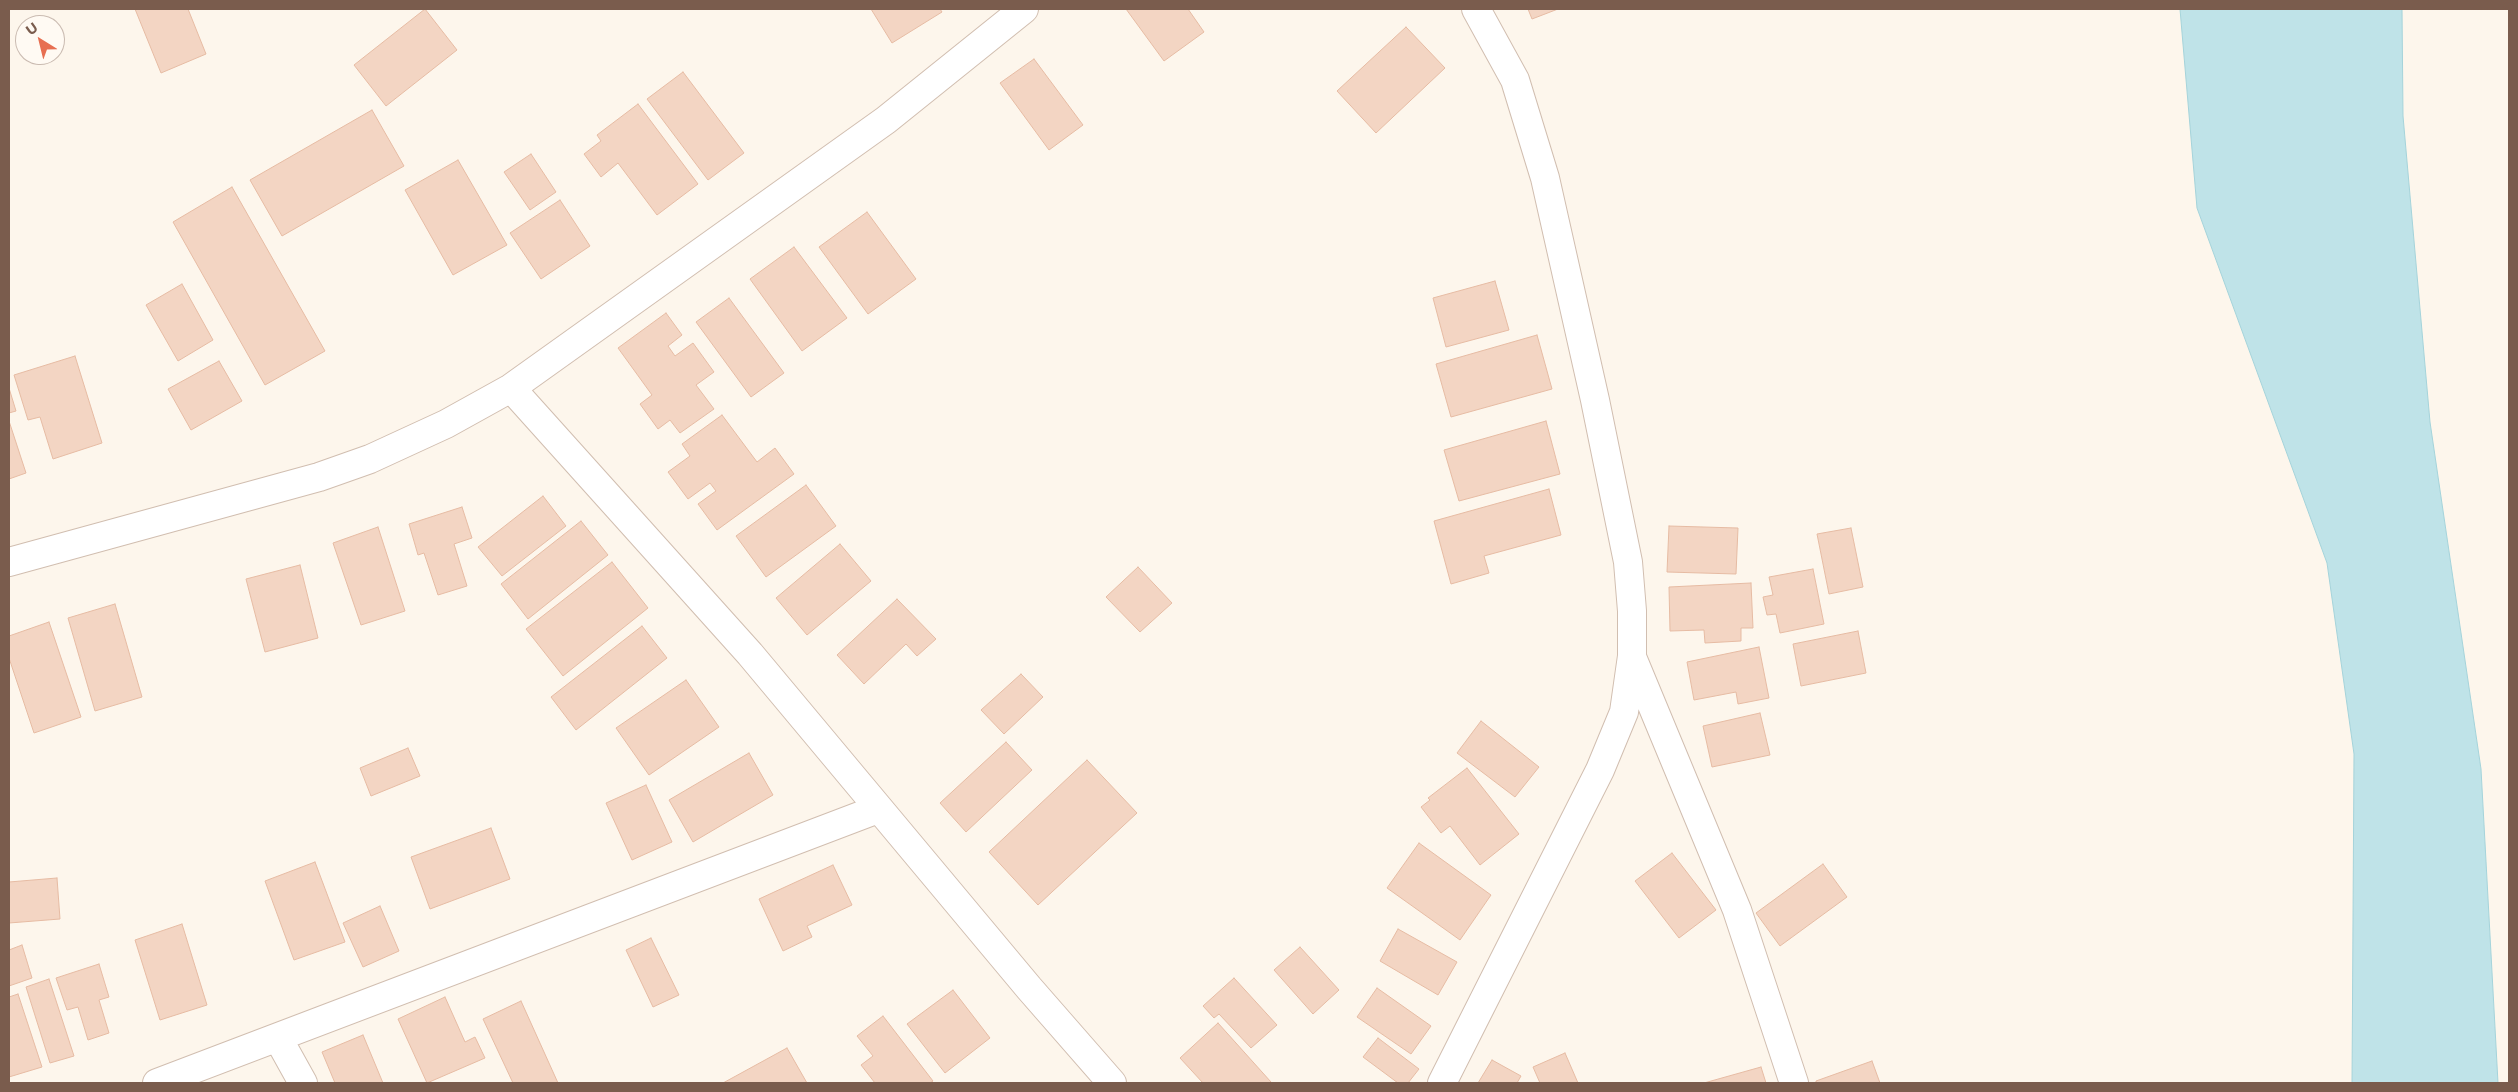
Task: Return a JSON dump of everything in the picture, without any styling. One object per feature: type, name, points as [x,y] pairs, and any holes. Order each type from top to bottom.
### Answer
[{"type":"street","points":[[9,562],[319,477],[370,459],[446,424],[511,388],[886,120],[1024,9]]},
{"type":"street","points":[[1442,1083],[1600,770],[1624,712],[1632,656],[1632,611],[1628,562],[1595,400],[1545,178],[1515,80],[1476,9]]},
{"type":"street","points":[[511,388],[750,654],[1112,1083]]},
{"type":"street","points":[[1632,656],[1737,910],[1794,1083]]},
{"type":"street","points":[[157,1083],[878,808]]},
{"type":"street","points":[[278,1038],[303,1083]]},
{"type":"water","points":[[2180,9],[2402,9],[2403,116],[2430,422],[2481,769],[2498,1083],[2352,1083],[2354,754],[2327,563],[2197,208]]},
{"type":"building","points":[[135,9],[188,9],[206,54],[161,73]]},
{"type":"building","points":[[425,9],[457,50],[386,106],[354,65]]},
{"type":"building","points":[[871,9],[940,9],[942,12],[892,43]]},
{"type":"building","points":[[1126,9],[1188,9],[1204,32],[1164,61]]},
{"type":"building","points":[[1528,9],[1558,9],[1532,19]]},
{"type":"building","points":[[1406,27],[1445,68],[1376,133],[1337,91]]},
{"type":"building","points":[[1034,59],[1083,125],[1049,150],[1000,83]]},
{"type":"building","points":[[683,72],[744,153],[708,180],[647,99]]},
{"type":"building","points":[[638,104],[698,184],[657,215],[618,163],[601,177],[584,154],[601,141],[597,135]]},
{"type":"building","points":[[372,110],[404,166],[282,236],[250,180]]},
{"type":"building","points":[[531,154],[556,192],[530,210],[504,172]]},
{"type":"building","points":[[458,160],[507,245],[453,275],[405,190]]},
{"type":"building","points":[[232,187],[325,351],[265,385],[173,222]]},
{"type":"building","points":[[560,200],[590,246],[541,279],[510,233]]},
{"type":"building","points":[[867,212],[916,279],[868,314],[819,247]]},
{"type":"building","points":[[794,247],[847,318],[802,351],[750,279]]},
{"type":"building","points":[[1495,281],[1509,330],[1446,347],[1433,298]]},
{"type":"building","points":[[182,284],[213,340],[178,361],[146,305]]},
{"type":"building","points":[[729,298],[784,373],[751,397],[696,322]]},
{"type":"building","points":[[666,313],[682,335],[668,346],[675,356],[693,343],[714,372],[696,385],[714,409],[680,433],[670,420],[658,429],[640,404],[652,395],[618,348]]},
{"type":"building","points":[[1537,335],[1552,389],[1451,417],[1436,364]]},
{"type":"building","points":[[75,356],[102,443],[53,459],[40,417],[28,420],[14,375]]},
{"type":"building","points":[[219,361],[242,401],[191,430],[168,389]]},
{"type":"building","points":[[9,388],[16,411],[9,413]]},
{"type":"building","points":[[722,415],[757,462],[775,448],[794,474],[717,530],[698,504],[716,491],[710,483],[688,499],[668,472],[690,456],[682,444]]},
{"type":"building","points":[[9,421],[26,473],[9,479]]},
{"type":"building","points":[[1546,421],[1560,474],[1459,501],[1444,450]]},
{"type":"building","points":[[806,485],[836,526],[766,577],[736,536]]},
{"type":"building","points":[[1549,489],[1561,535],[1484,556],[1489,573],[1451,584],[1434,521]]},
{"type":"building","points":[[543,496],[566,526],[502,576],[478,547]]},
{"type":"building","points":[[462,507],[472,538],[454,544],[467,586],[438,595],[424,553],[418,555],[409,524]]},
{"type":"building","points":[[581,521],[608,555],[528,619],[501,584]]},
{"type":"building","points":[[1669,526],[1738,528],[1736,574],[1667,572]]},
{"type":"building","points":[[378,527],[405,611],[361,625],[333,543]]},
{"type":"building","points":[[1851,528],[1863,587],[1829,594],[1817,534]]},
{"type":"building","points":[[840,544],[871,581],[807,635],[776,598]]},
{"type":"building","points":[[612,562],[648,608],[563,676],[526,629]]},
{"type":"building","points":[[300,565],[318,638],[265,652],[246,579]]},
{"type":"building","points":[[1138,567],[1172,603],[1140,632],[1106,597]]},
{"type":"building","points":[[1813,569],[1824,624],[1780,633],[1776,614],[1767,615],[1763,597],[1773,595],[1769,577]]},
{"type":"building","points":[[1751,583],[1753,628],[1741,628],[1741,641],[1705,643],[1704,630],[1670,631],[1669,587]]},
{"type":"building","points":[[897,599],[936,639],[917,656],[906,644],[864,684],[837,655]]},
{"type":"building","points":[[115,604],[142,697],[95,711],[68,618]]},
{"type":"building","points":[[49,622],[81,717],[34,733],[9,658],[9,636]]},
{"type":"building","points":[[642,626],[667,658],[576,730],[551,697]]},
{"type":"building","points":[[1858,631],[1866,673],[1801,686],[1793,644]]},
{"type":"building","points":[[1759,647],[1769,698],[1738,704],[1736,692],[1694,700],[1687,662]]},
{"type":"building","points":[[1021,674],[1043,697],[1004,734],[981,710]]},
{"type":"building","points":[[686,680],[719,727],[649,775],[616,728]]},
{"type":"building","points":[[1760,713],[1770,755],[1712,767],[1703,726]]},
{"type":"building","points":[[1481,721],[1539,767],[1515,797],[1457,753]]},
{"type":"building","points":[[1006,742],[1032,770],[966,832],[940,803]]},
{"type":"building","points":[[408,748],[420,776],[371,796],[360,768]]},
{"type":"building","points":[[749,753],[773,795],[693,842],[669,800]]},
{"type":"building","points":[[1087,760],[1137,813],[1038,905],[989,852]]},
{"type":"building","points":[[1467,768],[1519,834],[1480,865],[1450,826],[1441,833],[1421,807],[1430,800],[1428,798]]},
{"type":"building","points":[[646,785],[672,842],[632,860],[606,803]]},
{"type":"building","points":[[491,828],[510,879],[430,909],[411,857]]},
{"type":"building","points":[[1419,843],[1491,895],[1460,940],[1387,888]]},
{"type":"building","points":[[1672,853],[1716,910],[1679,938],[1635,881]]},
{"type":"building","points":[[315,862],[345,942],[294,960],[265,881]]},
{"type":"building","points":[[1823,864],[1847,897],[1780,946],[1756,913]]},
{"type":"building","points":[[833,865],[852,905],[807,926],[812,937],[783,951],[759,899]]},
{"type":"building","points":[[57,878],[60,919],[9,923],[9,882]]},
{"type":"building","points":[[380,906],[399,951],[363,967],[343,923]]},
{"type":"building","points":[[182,924],[207,1005],[160,1020],[135,940]]},
{"type":"building","points":[[1398,929],[1457,962],[1438,995],[1380,961]]},
{"type":"building","points":[[651,938],[679,995],[653,1007],[626,950]]},
{"type":"building","points":[[22,945],[32,978],[9,986],[9,950]]},
{"type":"building","points":[[1300,947],[1339,990],[1313,1014],[1274,970]]},
{"type":"building","points":[[99,964],[109,997],[99,1000],[109,1033],[88,1040],[78,1007],[67,1010],[56,978]]},
{"type":"building","points":[[1234,978],[1277,1025],[1251,1048],[1219,1014],[1214,1018],[1203,1006]]},
{"type":"building","points":[[49,979],[74,1056],[50,1063],[26,987]]},
{"type":"building","points":[[1377,988],[1431,1026],[1411,1054],[1357,1017]]},
{"type":"building","points":[[953,990],[990,1038],[945,1073],[907,1024]]},
{"type":"building","points":[[18,994],[42,1067],[9,1077],[9,997]]},
{"type":"building","points":[[445,997],[465,1042],[475,1037],[485,1058],[427,1083],[398,1019]]},
{"type":"building","points":[[521,1001],[558,1083],[513,1083],[483,1019]]},
{"type":"building","points":[[883,1016],[933,1081],[930,1083],[875,1083],[861,1065],[873,1056],[857,1036]]},
{"type":"building","points":[[1218,1023],[1271,1082],[1203,1083],[1180,1058]]},
{"type":"building","points":[[363,1035],[383,1083],[335,1083],[322,1052]]},
{"type":"building","points":[[1378,1038],[1419,1069],[1408,1083],[1398,1083],[1363,1057]]},
{"type":"building","points":[[787,1048],[807,1083],[723,1083]]},
{"type":"building","points":[[1565,1053],[1578,1083],[1540,1083],[1533,1067]]},
{"type":"building","points":[[1492,1060],[1521,1076],[1517,1083],[1478,1083]]},
{"type":"building","points":[[1872,1061],[1880,1083],[1816,1083],[1816,1081]]},
{"type":"building","points":[[1761,1067],[1766,1083],[1704,1083]]}]
